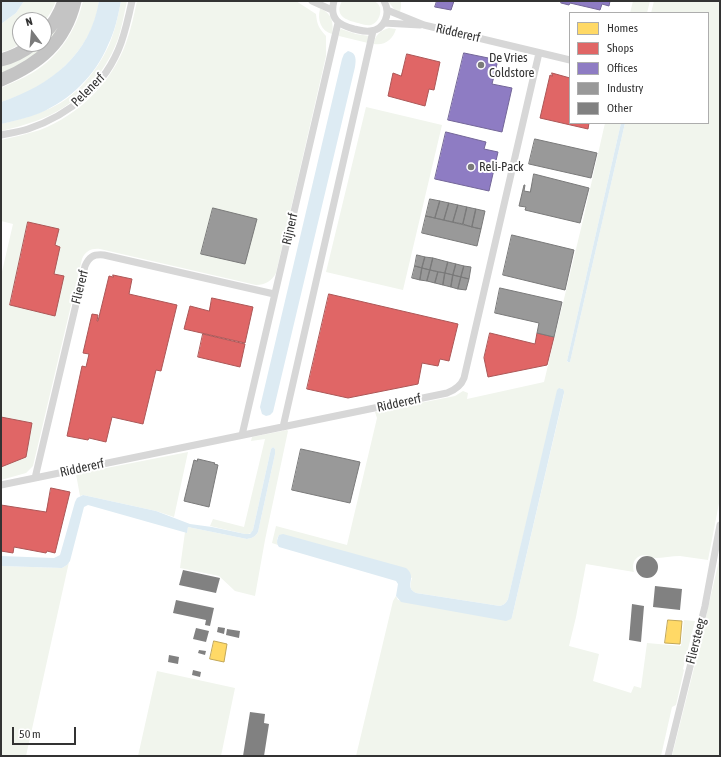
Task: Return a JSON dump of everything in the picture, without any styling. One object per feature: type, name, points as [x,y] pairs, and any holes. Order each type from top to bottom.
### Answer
[{"type":"highway","points":[[52,24],[64,1]]},
{"type":"highway","points":[[1,80],[18,73],[33,64],[51,48],[64,30],[70,18],[75,1]]},
{"type":"highway","points":[[1,60],[22,52]]},
{"type":"street","name":"Pelenerf","points":[[1,135],[26,129],[61,115],[92,90],[106,72],[117,52],[125,30],[132,1]]},
{"type":"street","points":[[312,1],[332,10]]},
{"type":"street","points":[[334,1],[332,10],[338,23],[345,27],[366,32],[373,31],[384,23],[388,10],[384,1]]},
{"type":"street","name":"Riddererf","points":[[388,10],[424,25]]},
{"type":"street","name":"Rijnerf","points":[[242,435],[338,23]]},
{"type":"street","name":"Riddererf","points":[[384,23],[424,25],[569,60]]},
{"type":"street","points":[[283,427],[373,31]]},
{"type":"street","name":"Riddererf","points":[[1,485],[447,393],[457,388],[462,383],[466,371],[539,53]]},
{"type":"street","name":"Fliererf","points":[[35,478],[85,266],[88,260],[98,254],[104,255],[274,294]]},
{"type":"street","name":"Fliersteeg","points":[[668,756],[705,606],[720,525]]},
{"type":"shaded area","points":[[1,1],[24,1],[17,12],[12,12],[12,16],[1,24]]},
{"type":"shaded area","points":[[24,1],[56,1],[51,12],[17,12]]},
{"type":"shaded area","points":[[71,1],[52,39],[52,28]]},
{"type":"shaded area","points":[[83,1],[99,1],[96,17],[91,30],[86,40],[72,59],[45,82],[27,92],[1,102],[1,88],[42,67],[58,51],[71,33],[76,23]]},
{"type":"shaded area","points":[[99,1],[121,1],[110,40],[103,56],[89,77],[71,94],[51,108],[16,121],[1,124],[1,102],[36,87],[52,77],[77,52],[87,37],[94,20]]},
{"type":"shaded area","points":[[121,1],[127,1],[118,39],[105,66],[86,89],[63,108],[50,115],[28,124],[1,131],[1,124],[51,108],[78,90],[99,64],[109,45],[115,29]]},
{"type":"shaded area","points":[[137,1],[296,1],[316,14],[319,26],[326,36],[326,56],[276,273],[268,282],[256,285],[100,249],[94,249],[87,252],[82,259],[33,466],[26,473],[1,480],[1,276],[13,224],[1,221],[1,140],[40,130],[54,124],[68,116],[92,96],[103,84],[120,57],[134,17]]},
{"type":"shaded area","points":[[342,1],[373,1],[379,6],[379,17],[371,25],[364,25],[346,19],[340,14],[339,10]]},
{"type":"shaded area","points":[[388,1],[401,1],[400,12],[394,9]]},
{"type":"shaded area","points":[[633,1],[650,1],[647,12],[630,12]]},
{"type":"shaded area","points":[[654,1],[720,1],[720,498],[708,560],[680,556],[655,558],[642,555],[634,561],[634,572],[586,564],[569,646],[599,654],[593,681],[631,693],[634,686],[641,688],[647,643],[681,646],[684,620],[695,621],[676,705],[672,707],[661,756],[356,756],[393,601],[396,596],[398,600],[512,617],[564,394],[563,389],[559,388],[508,599],[503,605],[500,606],[416,593],[411,587],[412,578],[279,535],[277,539],[278,545],[272,543],[276,526],[347,545],[377,418],[375,412],[455,396],[463,391],[468,393],[467,399],[544,382],[605,124],[621,124],[567,361],[570,362],[625,124],[709,124],[709,12],[651,12]]},
{"type":"shaded area","points":[[320,9],[328,13],[330,16],[333,26],[332,34],[328,33],[321,24],[319,17]]},
{"type":"shaded area","points":[[12,16],[12,48],[1,52],[1,24]]},
{"type":"shaded area","points":[[389,28],[396,29],[391,39],[382,44],[374,44],[375,38],[378,34]]},
{"type":"shaded area","points":[[341,29],[356,34],[369,36],[368,43],[339,36]]},
{"type":"shaded area","points":[[348,51],[353,53],[356,59],[355,67],[273,412],[266,416],[262,414],[260,407],[342,59],[344,54]]},
{"type":"shaded area","points":[[23,52],[38,52],[1,77],[1,63]]},
{"type":"shaded area","points":[[366,107],[442,125],[403,290],[326,272]]},
{"type":"shaded area","points":[[621,124],[625,124],[570,362],[567,361]]},
{"type":"shaded area","points":[[559,388],[563,389],[564,393],[511,619],[506,621],[401,602],[396,596],[398,584],[396,581],[278,546],[278,536],[283,534],[406,568],[411,575],[410,585],[412,591],[416,593],[500,606],[503,605],[508,599],[557,390]]},
{"type":"shaded area","points":[[287,430],[255,596],[235,591],[219,576],[180,568],[185,532],[187,533],[188,527],[247,539],[257,534],[275,454],[275,449],[273,447],[271,449],[253,530],[249,534],[245,534],[210,526],[213,519],[244,527],[265,439],[251,441],[252,437]]},
{"type":"shaded area","points":[[273,447],[275,449],[275,454],[258,532],[252,538],[247,539],[188,527],[187,533],[88,505],[84,507],[70,561],[67,565],[62,568],[1,566],[1,556],[54,558],[60,555],[75,502],[77,498],[83,495],[156,511],[190,524],[250,534],[253,530],[271,449]]},
{"type":"shaded area","points":[[188,452],[174,517],[156,511],[83,495],[80,496],[76,474]]},
{"type":"shaded area","points":[[720,556],[720,756],[672,756],[696,660]]},
{"type":"shaded area","points":[[69,562],[26,756],[1,756],[1,566],[62,568]]},
{"type":"shaded area","points":[[157,671],[235,688],[221,756],[138,756]]},
{"type":"building: Homes","points":[[668,620],[682,621],[680,644],[665,643]]},
{"type":"building: Homes","points":[[214,641],[227,644],[224,662],[210,659]]},
{"type":"building: Shops","points":[[407,54],[440,62],[434,90],[429,89],[425,106],[388,96],[393,73],[401,76]]},
{"type":"building: Shops","points":[[552,73],[569,78],[569,124],[589,124],[588,129],[540,118],[550,75],[552,76]]},
{"type":"building: Shops","points":[[28,222],[59,229],[55,245],[60,247],[54,274],[64,276],[55,316],[10,305]]},
{"type":"building: Shops","points":[[113,275],[132,279],[129,294],[177,305],[161,371],[156,370],[143,424],[112,417],[106,442],[89,438],[88,440],[67,436],[82,366],[86,367],[89,354],[83,353],[92,314],[98,315],[98,321],[109,276],[113,277]]},
{"type":"building: Shops","points":[[329,294],[458,324],[449,361],[440,359],[438,366],[422,363],[418,384],[348,398],[307,389]]},
{"type":"building: Shops","points":[[212,298],[253,307],[245,343],[184,329],[190,306],[209,311]]},
{"type":"building: Shops","points":[[490,333],[535,344],[537,333],[554,337],[547,365],[488,377],[484,358]]},
{"type":"building: Shops","points":[[203,334],[245,344],[240,367],[198,357]]},
{"type":"building: Shops","points":[[1,417],[32,423],[26,457],[1,467]]},
{"type":"building: Shops","points":[[51,488],[70,492],[55,553],[47,551],[46,553],[14,547],[13,553],[1,551],[1,505],[46,512]]},
{"type":"building: Offices","points":[[437,1],[454,1],[451,10],[435,7]]},
{"type":"building: Offices","points":[[562,1],[610,1],[609,6],[602,4],[600,10],[570,3],[569,5],[561,3]]},
{"type":"building: Offices","points":[[464,53],[498,60],[492,84],[512,88],[502,132],[448,120]]},
{"type":"building: Offices","points":[[446,132],[486,142],[484,149],[498,152],[489,191],[435,179]]},
{"type":"building: Industry","points":[[535,139],[597,153],[591,178],[529,164]]},
{"type":"building: Industry","points":[[534,174],[589,188],[580,223],[525,210],[526,207],[519,206],[524,185],[524,191],[530,192]]},
{"type":"building: Industry","points":[[430,199],[440,201],[435,218],[426,216]]},
{"type":"building: Industry","points":[[440,201],[449,203],[444,220],[435,218]]},
{"type":"building: Industry","points":[[449,203],[458,205],[453,222],[444,220]]},
{"type":"building: Industry","points":[[458,205],[467,207],[463,224],[453,222]]},
{"type":"building: Industry","points":[[467,207],[476,209],[472,227],[463,224]]},
{"type":"building: Industry","points":[[213,208],[257,219],[245,264],[201,254]]},
{"type":"building: Industry","points":[[476,209],[485,211],[481,229],[472,227]]},
{"type":"building: Industry","points":[[426,216],[481,229],[477,246],[422,233]]},
{"type":"building: Industry","points":[[512,235],[574,250],[565,290],[503,275]]},
{"type":"building: Industry","points":[[417,255],[425,257],[422,268],[415,266]]},
{"type":"building: Industry","points":[[425,257],[433,258],[430,270],[422,268]]},
{"type":"building: Industry","points":[[433,258],[448,262],[445,273],[430,270]]},
{"type":"building: Industry","points":[[448,262],[456,264],[453,275],[445,273]]},
{"type":"building: Industry","points":[[456,264],[464,266],[461,277],[453,275]]},
{"type":"building: Industry","points":[[415,266],[422,268],[420,280],[412,278]]},
{"type":"building: Industry","points":[[464,266],[471,267],[469,279],[461,277]]},
{"type":"building: Industry","points":[[422,268],[430,270],[427,281],[420,280]]},
{"type":"building: Industry","points":[[430,270],[438,272],[435,283],[427,281]]},
{"type":"building: Industry","points":[[438,272],[445,273],[443,285],[435,283]]},
{"type":"building: Industry","points":[[445,273],[453,275],[451,287],[443,285]]},
{"type":"building: Industry","points":[[453,275],[461,277],[458,289],[451,287]]},
{"type":"building: Industry","points":[[461,277],[469,279],[466,290],[458,289]]},
{"type":"building: Industry","points":[[500,288],[562,302],[554,337],[537,333],[539,323],[495,313]]},
{"type":"building: Industry","points":[[301,449],[360,462],[350,503],[292,490]]},
{"type":"building: Industry","points":[[198,459],[218,465],[209,507],[184,501],[194,460],[197,461]]},
{"type":"building: Other","points":[[647,556],[655,559],[658,567],[655,575],[647,578],[639,575],[636,567],[639,559]]},
{"type":"building: Other","points":[[183,570],[220,578],[216,593],[179,585]]},
{"type":"building: Other","points":[[655,586],[682,589],[680,610],[653,607]]},
{"type":"building: Other","points":[[176,600],[214,608],[210,626],[205,625],[206,620],[173,613]]},
{"type":"building: Other","points":[[632,604],[644,606],[641,642],[629,640]]},
{"type":"building: Other","points":[[218,627],[225,628],[224,634],[217,632]]},
{"type":"building: Other","points":[[196,628],[209,631],[206,642],[193,639]]},
{"type":"building: Other","points":[[227,629],[240,631],[239,638],[226,635]]},
{"type":"building: Other","points":[[199,650],[206,651],[205,655],[198,653]]},
{"type":"building: Other","points":[[169,655],[179,657],[178,664],[168,662]]},
{"type":"building: Other","points":[[193,670],[201,672],[200,677],[192,675]]},
{"type":"building: Other","points":[[250,712],[265,714],[264,723],[269,724],[264,756],[243,756]]},
{"type":"place","name":"De Vries Coldstore","points":[[481,65]]},
{"type":"place","name":"Reli-Pack","points":[[471,167]]}]
